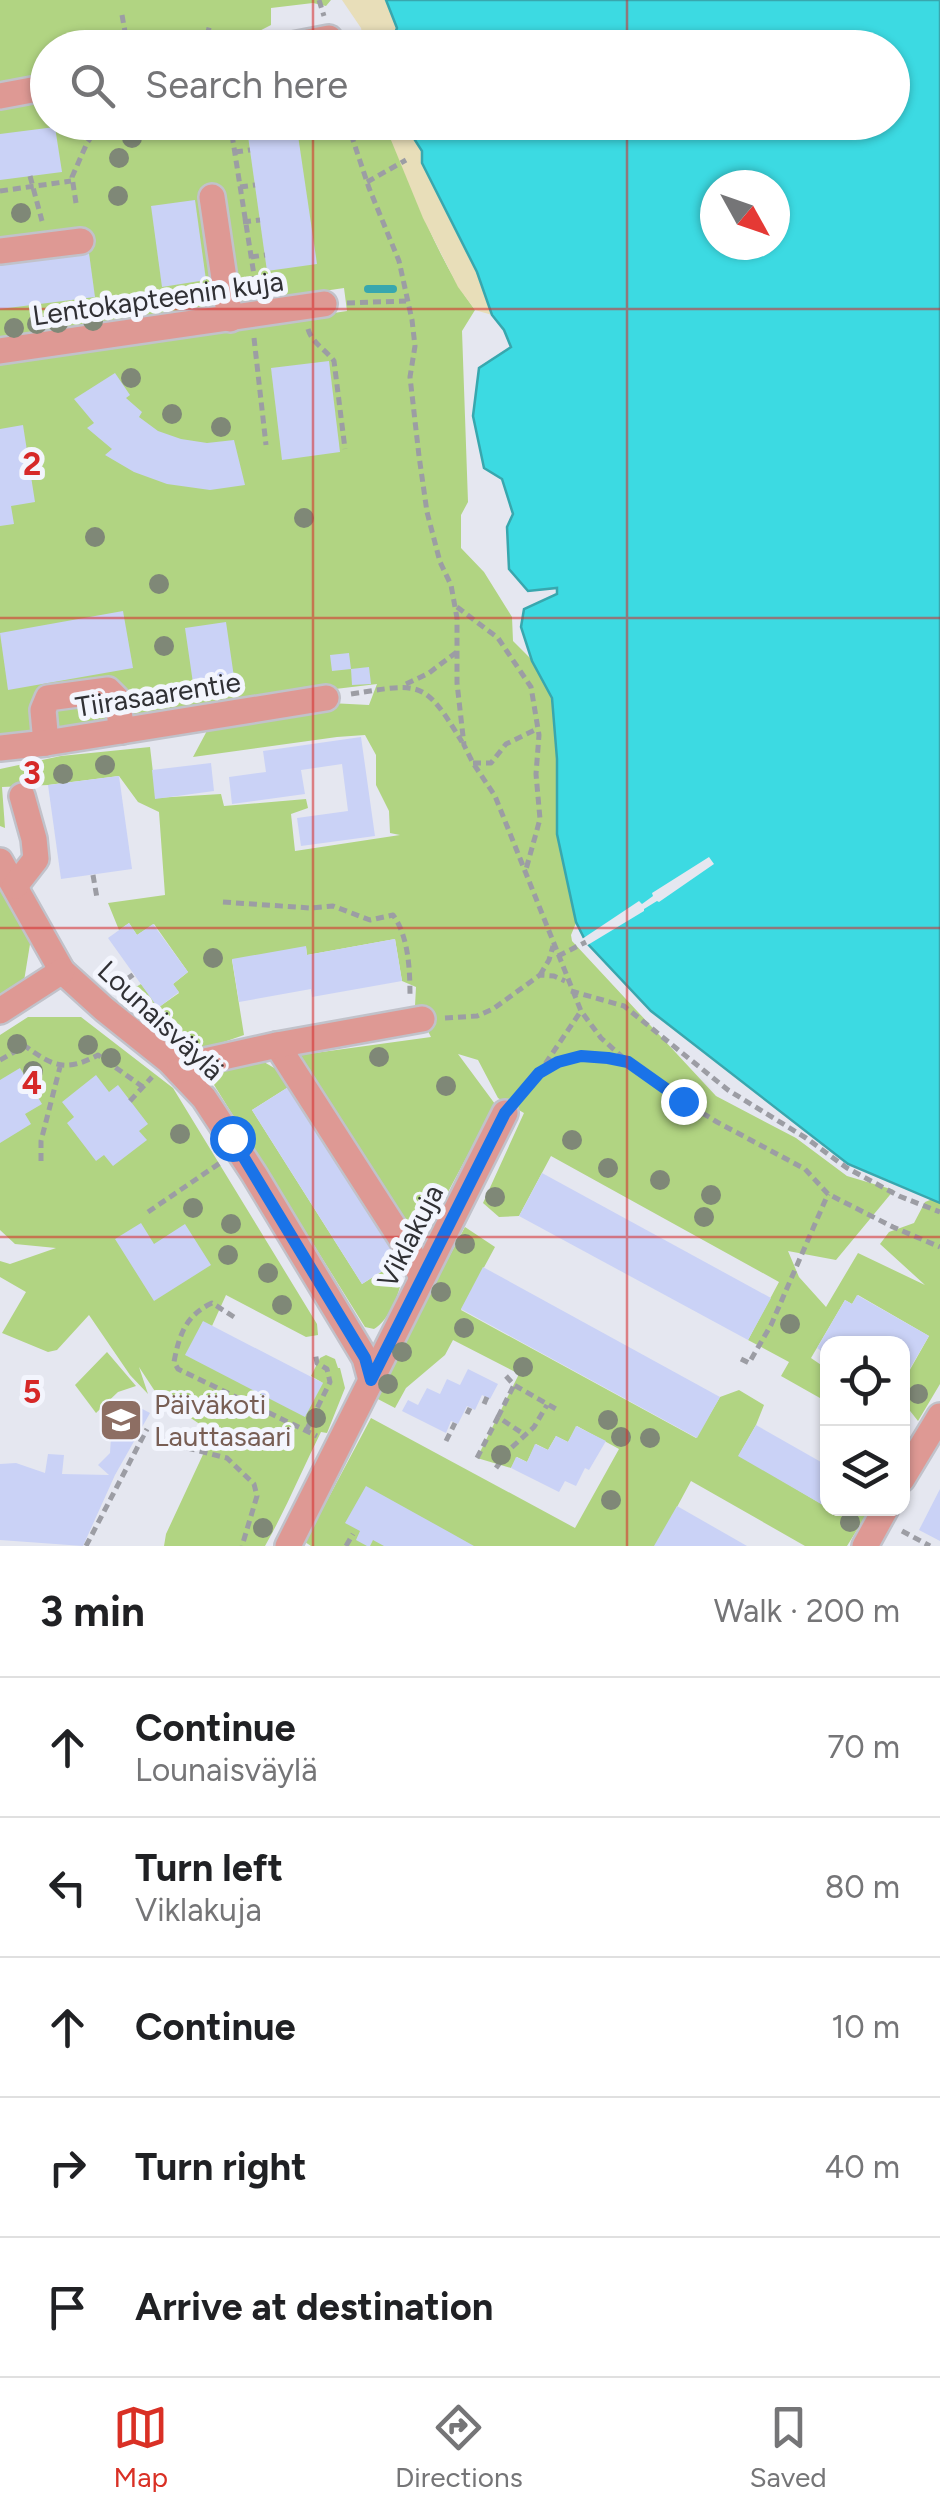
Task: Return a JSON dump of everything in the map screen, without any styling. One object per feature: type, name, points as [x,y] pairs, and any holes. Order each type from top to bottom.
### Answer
[{"type":"street","points":[[0,96],[30,90]]},
{"type":"street","points":[[212,197],[230,319]]},
{"type":"street","points":[[0,251],[81,241]]},
{"type":"street","name":"Lentokapteenin kuja","points":[[0,352],[313,306]]},
{"type":"street","points":[[46,743],[43,710],[48,698],[108,690],[117,699],[122,731]]},
{"type":"street","name":"Tiirasaarentie","points":[[0,748],[326,698]]},
{"type":"street","points":[[15,886],[36,859],[22,796]]},
{"type":"street","name":"Lounaisväylä","points":[[0,861],[62,971],[179,1071],[204,1098],[365,1358],[371,1380]]},
{"type":"street","points":[[0,1011],[62,971]]},
{"type":"street","points":[[179,1071],[196,1063],[277,1044],[417,1020]]},
{"type":"street","points":[[277,1044],[411,1254],[422,1278]]},
{"type":"street","name":"Viklakuja","points":[[288,1546],[505,1113]]},
{"type":"street","points":[[910,1466],[940,1416]]},
{"type":"street","points":[[865,1546],[882,1516]]},
{"type":"path","points":[[122,15],[125,30]]},
{"type":"path","points":[[208,30],[210,24]]},
{"type":"path","points":[[76,203],[72,177],[88,140]]},
{"type":"path","points":[[353,140],[399,261],[407,301],[415,346],[410,376],[424,493],[455,606],[464,745]]},
{"type":"path","points":[[235,152],[250,150]]},
{"type":"path","points":[[367,182],[406,160]]},
{"type":"path","points":[[30,176],[42,222]]},
{"type":"path","points":[[0,191],[72,181]]},
{"type":"path","points":[[240,187],[255,185]]},
{"type":"path","points":[[251,257],[265,255]]},
{"type":"path","points":[[345,449],[334,361],[310,339],[313,306],[407,301]]},
{"type":"path","points":[[455,606],[498,638],[531,687],[538,728],[536,774],[540,818],[524,873]]},
{"type":"path","points":[[326,698],[403,686],[458,651]]},
{"type":"path","points":[[403,686],[425,691],[447,717],[495,796],[580,1012],[601,1038],[628,1062],[718,1122],[805,1169],[828,1194],[940,1247]]},
{"type":"path","points":[[473,764],[491,763],[506,744],[538,728]]},
{"type":"path","points":[[94,874],[97,898]]},
{"type":"path","points":[[223,902],[333,906],[370,920],[393,915],[400,925],[410,968],[417,1020],[477,1016],[493,1009],[540,974],[554,945]]},
{"type":"path","points":[[558,956],[586,942]]},
{"type":"path","points":[[107,993],[134,974]]},
{"type":"path","points":[[540,974],[568,982]]},
{"type":"path","points":[[572,991],[624,1006],[728,1090],[847,1168],[899,1196],[940,1212]]},
{"type":"path","points":[[505,1113],[539,1073],[580,1012]]},
{"type":"path","points":[[0,1060],[25,1046],[60,1066],[81,1064],[98,1054],[141,1090],[130,1101]]},
{"type":"path","points":[[539,1073],[558,1062],[581,1056],[628,1062]]},
{"type":"path","points":[[42,1161],[42,1141],[60,1066]]},
{"type":"path","points":[[148,1212],[239,1150]]},
{"type":"path","points":[[741,1359],[749,1363],[771,1325],[828,1194]]},
{"type":"path","points":[[234,1317],[212,1303],[188,1319],[176,1351],[174,1362],[178,1369],[337,1447]]},
{"type":"path","points":[[306,1431],[330,1382],[328,1369],[318,1364],[315,1352]]},
{"type":"path","points":[[506,1376],[514,1385],[556,1408]]},
{"type":"path","points":[[477,1458],[514,1385]]},
{"type":"path","points":[[496,1468],[534,1427],[548,1404]]},
{"type":"path","points":[[498,1417],[525,1435]]},
{"type":"path","points":[[446,1442],[455,1423]]},
{"type":"path","points":[[86,1546],[147,1430]]},
{"type":"path","points":[[186,1448],[227,1458],[254,1484],[257,1496],[242,1546]]},
{"type":"path","points":[[346,1546],[353,1534]]},
{"type":"green space","points":[[0,0],[331,0],[326,6],[313,3],[271,8],[271,25],[261,30],[30,30],[30,140],[391,140],[435,243],[475,310],[462,331],[468,502],[461,515],[461,548],[484,572],[512,617],[513,641],[546,674],[848,1164],[651,1011],[586,942],[576,923],[572,941],[716,1096],[796,1138],[847,1176],[894,1190],[836,1260],[788,1251],[799,1277],[826,1307],[858,1253],[925,1285],[880,1244],[889,1232],[914,1223],[925,1202],[940,1196],[940,1384],[918,1421],[910,1411],[910,1370],[929,1336],[858,1295],[852,1304],[845,1300],[824,1336],[820,1336],[811,1358],[820,1364],[820,1398],[781,1376],[789,1362],[748,1340],[779,1282],[551,1156],[519,1216],[499,1217],[483,1203],[524,1113],[498,1098],[478,1060],[458,1054],[495,1104],[422,1246],[300,1055],[431,1037],[415,1006],[416,987],[402,981],[395,939],[307,955],[306,947],[232,960],[244,1035],[192,1053],[117,998],[141,984],[159,1007],[179,993],[173,984],[188,972],[154,924],[137,935],[129,923],[119,930],[108,903],[165,895],[159,812],[138,802],[119,776],[2,787],[5,828],[0,826],[0,769],[61,756],[150,747],[156,798],[221,794],[224,806],[306,799],[308,808],[291,814],[295,851],[400,835],[390,833],[389,811],[376,785],[376,755],[365,735],[193,757],[209,727],[330,703],[369,705],[377,684],[203,705],[0,737],[0,364],[347,311],[344,288],[290,296],[279,306],[262,307],[252,301],[0,339]]},
{"type":"green space","points":[[0,890],[31,938],[24,981],[0,994]]},
{"type":"green space","points":[[28,1017],[81,1017],[173,1088],[317,1324],[318,1335],[306,1337],[226,1295],[212,1326],[203,1322],[186,1355],[323,1383],[311,1376],[320,1358],[326,1355],[335,1359],[340,1368],[345,1388],[327,1433],[321,1432],[265,1546],[164,1546],[213,1433],[158,1396],[139,1367],[148,1394],[130,1375],[89,1315],[57,1350],[48,1352],[2,1333],[26,1292],[0,1277],[0,1261],[10,1264],[56,1248],[15,1244],[0,1230],[0,1035]]},
{"type":"green space","points":[[264,1062],[290,1086],[252,1110],[362,1284],[394,1264],[402,1278],[392,1306],[374,1329],[365,1327],[206,1072]]},
{"type":"green space","points":[[465,1227],[495,1247],[461,1310],[696,1438],[720,1397],[739,1390],[764,1405],[739,1455],[820,1503],[820,1516],[866,1516],[847,1546],[805,1546],[691,1481],[656,1546],[311,1546],[305,1542],[371,1418],[575,1528],[619,1449],[577,1426],[568,1442],[556,1436],[548,1450],[536,1444],[527,1462],[517,1457],[511,1468],[477,1458],[519,1374],[453,1340],[445,1355],[406,1388],[395,1408],[374,1397]]},
{"type":"green space","points":[[107,1352],[136,1386],[118,1392],[96,1413],[75,1385]]},
{"type":"sand","points":[[342,0],[386,0],[396,30],[361,28]]},
{"type":"sand","points":[[391,140],[414,140],[417,145],[453,216],[492,315],[475,310],[458,287],[423,218]]},
{"type":"water","points":[[386,0],[940,0],[940,1203],[848,1164],[651,1011],[586,942],[576,922],[557,834],[552,698],[532,661],[521,627],[524,609],[557,594],[557,588],[528,591],[509,569],[507,527],[513,514],[502,479],[484,468],[473,416],[479,368],[511,347],[492,315],[477,272],[422,163],[422,151],[415,140],[910,140],[910,30],[396,30]]},
{"type":"pier","points":[[709,857],[714,864],[586,946],[582,939],[639,901],[642,904],[652,893]]},
{"type":"building","points":[[30,130],[30,140],[57,140],[62,172],[0,180],[0,134]]},
{"type":"building","points":[[249,140],[299,140],[317,264],[267,271]]},
{"type":"building","points":[[195,200],[206,280],[162,287],[151,206]]},
{"type":"building","points":[[89,253],[95,297],[0,309],[0,264]]},
{"type":"building","points":[[329,361],[340,452],[282,460],[271,368]]},
{"type":"building","points":[[115,373],[130,395],[126,398],[142,412],[139,417],[158,431],[207,443],[234,440],[245,485],[210,490],[167,484],[134,472],[105,455],[112,449],[87,428],[94,423],[74,399]]},
{"type":"building","points":[[23,425],[35,502],[11,506],[14,524],[0,526],[0,429]]},
{"type":"building","points":[[123,611],[133,668],[8,690],[0,633]]},
{"type":"building","points":[[226,622],[235,684],[219,687],[220,694],[199,697],[198,690],[194,690],[185,628]]},
{"type":"building","points":[[349,653],[351,669],[332,671],[330,655]]},
{"type":"building","points":[[369,667],[371,684],[352,685],[351,669]]},
{"type":"building","points":[[361,737],[375,836],[301,846],[297,818],[348,811],[342,764],[301,770],[305,794],[232,804],[229,777],[266,772],[263,751]]},
{"type":"building","points":[[211,763],[214,791],[155,799],[152,770]]},
{"type":"building","points":[[119,776],[132,869],[61,879],[48,785]]},
{"type":"building","points":[[129,923],[137,935],[153,924],[188,972],[173,984],[179,992],[158,1008],[108,938]]},
{"type":"building","points":[[395,939],[402,981],[312,997],[311,989],[239,1002],[232,959],[306,946],[307,955]]},
{"type":"building","points":[[20,1068],[42,1104],[25,1114],[31,1124],[0,1143],[0,1080]]},
{"type":"building","points":[[96,1075],[109,1092],[118,1085],[148,1124],[139,1131],[147,1140],[113,1166],[104,1155],[96,1161],[67,1123],[74,1117],[62,1102]]},
{"type":"building","points":[[290,1086],[399,1260],[362,1284],[252,1110]]},
{"type":"building","points":[[542,1173],[771,1298],[748,1340],[519,1216]]},
{"type":"building","points":[[141,1223],[154,1244],[185,1224],[211,1265],[154,1301],[115,1239]]},
{"type":"building","points":[[483,1267],[720,1397],[697,1438],[461,1309]]},
{"type":"building","points":[[857,1295],[929,1336],[910,1368],[910,1336],[824,1336],[845,1300],[852,1304]]},
{"type":"building","points":[[203,1321],[323,1383],[305,1417],[185,1355]]},
{"type":"building","points":[[468,1369],[498,1384],[490,1399],[482,1395],[475,1410],[467,1406],[458,1424],[451,1421],[446,1433],[402,1411],[408,1400],[418,1405],[427,1388],[440,1394],[447,1379],[460,1385]]},
{"type":"building","points":[[129,1402],[150,1413],[115,1475],[83,1546],[0,1540],[0,1464],[16,1463],[45,1473],[48,1454],[64,1455],[62,1474],[109,1475],[98,1465],[110,1453],[111,1437],[124,1423]]},
{"type":"building","points":[[756,1425],[820,1461],[820,1503],[738,1456]]},
{"type":"building","points":[[576,1426],[606,1441],[576,1486],[565,1481],[559,1492],[511,1468],[516,1457],[527,1462],[535,1444],[548,1450],[556,1436],[568,1442]]},
{"type":"building","points":[[366,1486],[474,1546],[384,1546],[373,1540],[367,1546],[356,1540],[360,1531],[345,1523]]},
{"type":"building","points":[[940,1489],[940,1541],[919,1530]]},
{"type":"building","points":[[677,1506],[747,1546],[654,1546]]},
{"type":"waterway","points":[[368,289],[393,289]]},
{"type":"place","name":"Päiväkoti Lauttasaari","points":[[121,1420]]},
{"type":"route","points":[[232,1138],[365,1358],[371,1380],[505,1113],[539,1073],[558,1062],[581,1056],[608,1058],[628,1062],[683,1101]]}]
